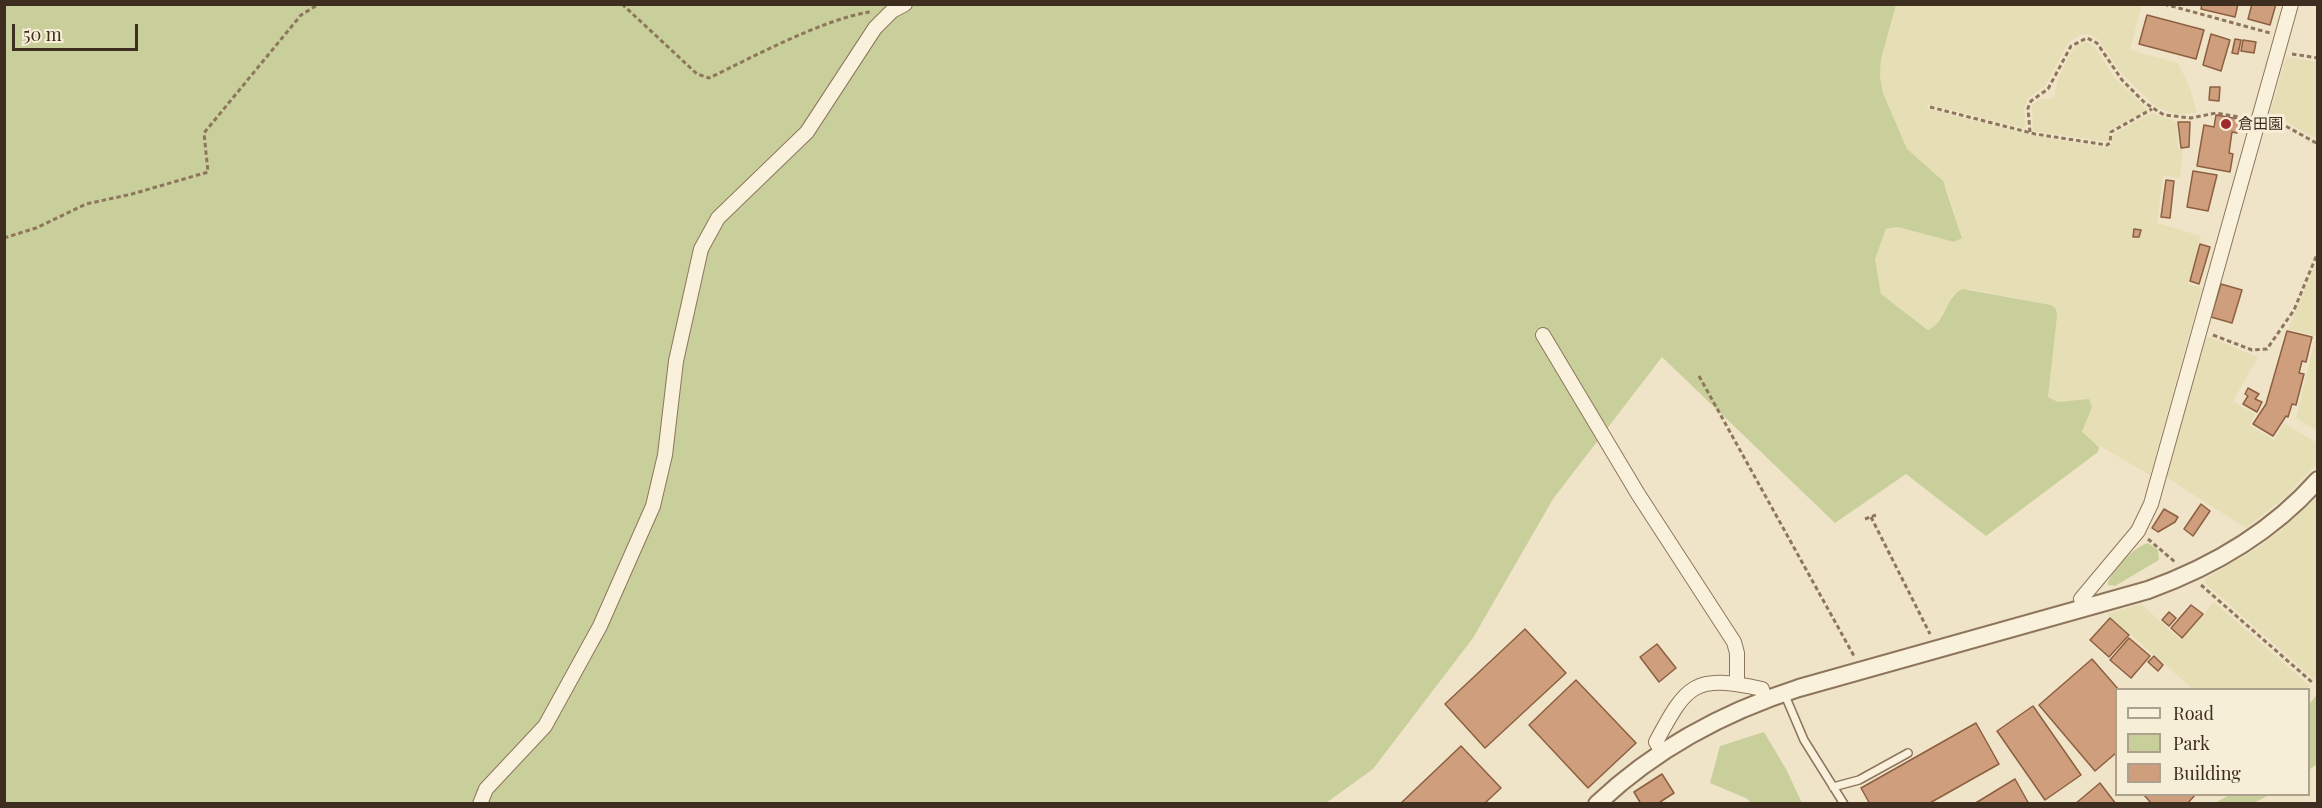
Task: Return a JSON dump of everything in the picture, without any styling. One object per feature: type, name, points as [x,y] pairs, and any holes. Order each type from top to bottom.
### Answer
[{"type":"street","points":[[480,804],[486,789],[545,726],[600,626],[653,506],[665,455],[676,361],[701,249],[718,218],[807,132],[860,48],[892,11],[905,4]]},
{"type":"street","points":[[2084,608],[2081,599],[2139,531],[2151,504],[2291,4]]},
{"type":"street","points":[[1543,335],[1638,494],[1734,642],[1737,653],[1737,684]]},
{"type":"street","points":[[1597,804],[1662,752],[1706,726],[1765,700],[2148,590],[2188,574],[2257,534],[2294,504],[2318,480]]},
{"type":"street","points":[[1662,752],[1656,742],[1684,694],[1705,684],[1737,684],[1762,689],[1765,700]]},
{"type":"lane","points":[[1784,693],[1804,740],[1844,804]]},
{"type":"lane","points":[[1833,787],[1859,780],[1908,753]]},
{"type":"path","points":[[4,238],[36,228],[86,204],[132,194],[208,172],[204,133],[301,15],[319,4]]},
{"type":"path","points":[[622,4],[697,74],[709,78],[853,14],[892,11]]},
{"type":"path","points":[[2164,4],[2282,36]]},
{"type":"path","points":[[2030,132],[2028,104],[2048,89],[2071,46],[2087,38],[2097,43],[2117,74],[2152,108],[2175,118],[2192,118],[2216,113],[2259,117],[2318,144]]},
{"type":"path","points":[[2278,51],[2318,58]]},
{"type":"path","points":[[1930,107],[2030,132],[2107,145],[2110,143],[2111,132],[2152,108]]},
{"type":"path","points":[[2199,331],[2252,350],[2267,349],[2294,310],[2318,252]]},
{"type":"path","points":[[1699,376],[1857,660],[1860,671]]},
{"type":"path","points":[[1865,519],[1876,515]]},
{"type":"path","points":[[1870,517],[1935,650]]},
{"type":"path","points":[[2139,531],[2313,683]]},
{"type":"shaded area","points":[[1896,5],[2142,5],[2130,50],[2178,63],[2190,88],[2197,113],[2175,114],[2156,107],[2120,72],[2099,40],[2087,34],[2080,35],[2068,43],[2045,86],[2028,98],[2024,108],[2026,129],[1927,104],[1928,109],[2035,136],[2108,148],[2112,144],[2113,134],[2152,113],[2177,122],[2178,149],[2183,149],[2180,178],[2163,176],[2157,223],[2201,236],[2188,284],[2202,288],[2150,475],[2083,436],[2092,407],[2089,400],[2058,402],[2048,397],[2051,305],[1969,289],[1953,295],[1936,325],[1929,330],[1881,294],[1875,259],[1886,230],[1898,227],[1954,242],[1962,237],[1947,190],[1907,149],[1883,93],[1880,76],[1881,59]]},
{"type":"shaded area","points":[[2086,42],[2094,46],[2114,77],[2148,110],[2110,130],[2108,142],[2033,131],[2032,105],[2041,99],[2054,98],[2058,78],[2071,52],[2077,45]]},
{"type":"shaded area","points":[[2286,57],[2317,62],[2317,139],[2270,113]]},
{"type":"shaded area","points":[[2317,260],[2318,431],[2296,418],[2316,336],[2288,329]]},
{"type":"shaded area","points":[[2209,337],[2258,357],[2233,401],[2255,414],[2249,425],[2274,440],[2284,423],[2317,443],[2317,464],[2286,496],[2246,528],[2166,477],[2205,340]]},
{"type":"shaded area","points":[[2317,497],[2317,682],[2205,583],[2205,579],[2256,549],[2279,532]]},
{"type":"shaded area","points":[[2214,602],[2310,686],[2308,688],[2192,688],[2107,614],[2141,604],[2181,640]]},
{"type":"green space","points":[[5,5],[1896,5],[1881,59],[1880,76],[1883,93],[1907,149],[1943,181],[1962,238],[1954,242],[1898,227],[1886,229],[1875,259],[1881,294],[1928,330],[1939,322],[1952,297],[1963,289],[2051,305],[2056,309],[2057,316],[2048,397],[2058,402],[2089,399],[2092,407],[2082,432],[2099,447],[2098,452],[1986,536],[1906,474],[1835,523],[1662,357],[1553,499],[1473,638],[1373,769],[1326,803],[5,804]]},
{"type":"green space","points":[[2148,543],[2158,550],[2159,560],[2115,586],[2108,585],[2113,574],[2124,561]]},
{"type":"green space","points":[[2316,696],[2317,764],[2310,769],[2310,703]]},
{"type":"green space","points":[[1764,732],[1786,769],[1802,803],[1750,803],[1748,799],[1710,783],[1720,746]]},
{"type":"green space","points":[[2227,796],[2267,796],[2254,803],[2215,803]]},
{"type":"building","points":[[2202,4],[2238,4],[2235,17],[2201,9]]},
{"type":"building","points":[[2252,4],[2276,4],[2270,25],[2248,19]]},
{"type":"building","points":[[2147,15],[2204,30],[2196,59],[2139,44]]},
{"type":"building","points":[[2211,34],[2230,40],[2221,71],[2203,65]]},
{"type":"building","points":[[2235,39],[2241,40],[2238,54],[2232,53]]},
{"type":"building","points":[[2243,40],[2256,42],[2254,53],[2241,51]]},
{"type":"building","points":[[2210,87],[2220,87],[2219,101],[2209,100]]},
{"type":"building","points":[[2216,115],[2239,119],[2237,133],[2232,132],[2229,153],[2233,154],[2230,172],[2197,166],[2204,125],[2214,127]]},
{"type":"building","points":[[2178,122],[2190,122],[2189,147],[2181,148]]},
{"type":"building","points":[[2193,171],[2217,175],[2208,211],[2187,207]]},
{"type":"building","points":[[2166,180],[2174,181],[2170,218],[2161,217]]},
{"type":"building","points":[[2134,229],[2141,230],[2139,237],[2133,237]]},
{"type":"building","points":[[2200,244],[2210,247],[2199,284],[2190,281]]},
{"type":"building","points":[[2221,284],[2242,290],[2232,323],[2211,317]]},
{"type":"building","points":[[2287,331],[2312,337],[2306,362],[2302,361],[2299,373],[2304,374],[2296,405],[2292,404],[2288,417],[2286,416],[2273,436],[2253,424],[2266,404]]},
{"type":"building","points":[[2248,388],[2259,394],[2255,399],[2262,402],[2257,412],[2243,404],[2248,396],[2245,394]]},
{"type":"building","points":[[2201,504],[2210,511],[2193,536],[2184,529]]},
{"type":"building","points":[[2164,509],[2178,517],[2175,522],[2158,532],[2152,528]]},
{"type":"building","points":[[2191,605],[2203,614],[2182,638],[2171,628]]},
{"type":"building","points":[[2169,612],[2176,618],[2169,626],[2162,620]]},
{"type":"building","points":[[2110,618],[2129,635],[2109,657],[2090,640]]},
{"type":"building","points":[[1525,629],[1566,673],[1485,748],[1445,704]]},
{"type":"building","points":[[2129,638],[2150,656],[2131,678],[2110,660]]},
{"type":"building","points":[[1657,644],[1676,668],[1659,682],[1640,657]]},
{"type":"building","points":[[2154,656],[2163,665],[2158,671],[2148,662]]},
{"type":"building","points":[[2092,659],[2117,688],[2115,688],[2115,754],[2095,771],[2039,705]]},
{"type":"building","points":[[1576,680],[1636,743],[1588,788],[1529,725]]},
{"type":"building","points":[[2033,706],[2081,775],[2045,800],[1997,731]]},
{"type":"building","points":[[1976,723],[1999,764],[1928,804],[1870,804],[1861,788]]},
{"type":"building","points":[[1461,746],[1501,788],[1486,802],[1488,804],[1400,804]]},
{"type":"building","points":[[1662,774],[1674,793],[1657,804],[1641,804],[1634,792]]},
{"type":"building","points":[[2015,779],[2029,804],[1974,804]]},
{"type":"building","points":[[2100,783],[2116,804],[2075,804]]},
{"type":"building","points":[[2145,796],[2194,796],[2187,804],[2152,804]]},
{"type":"place","name":"倉田園","points":[[2226,124]]}]
